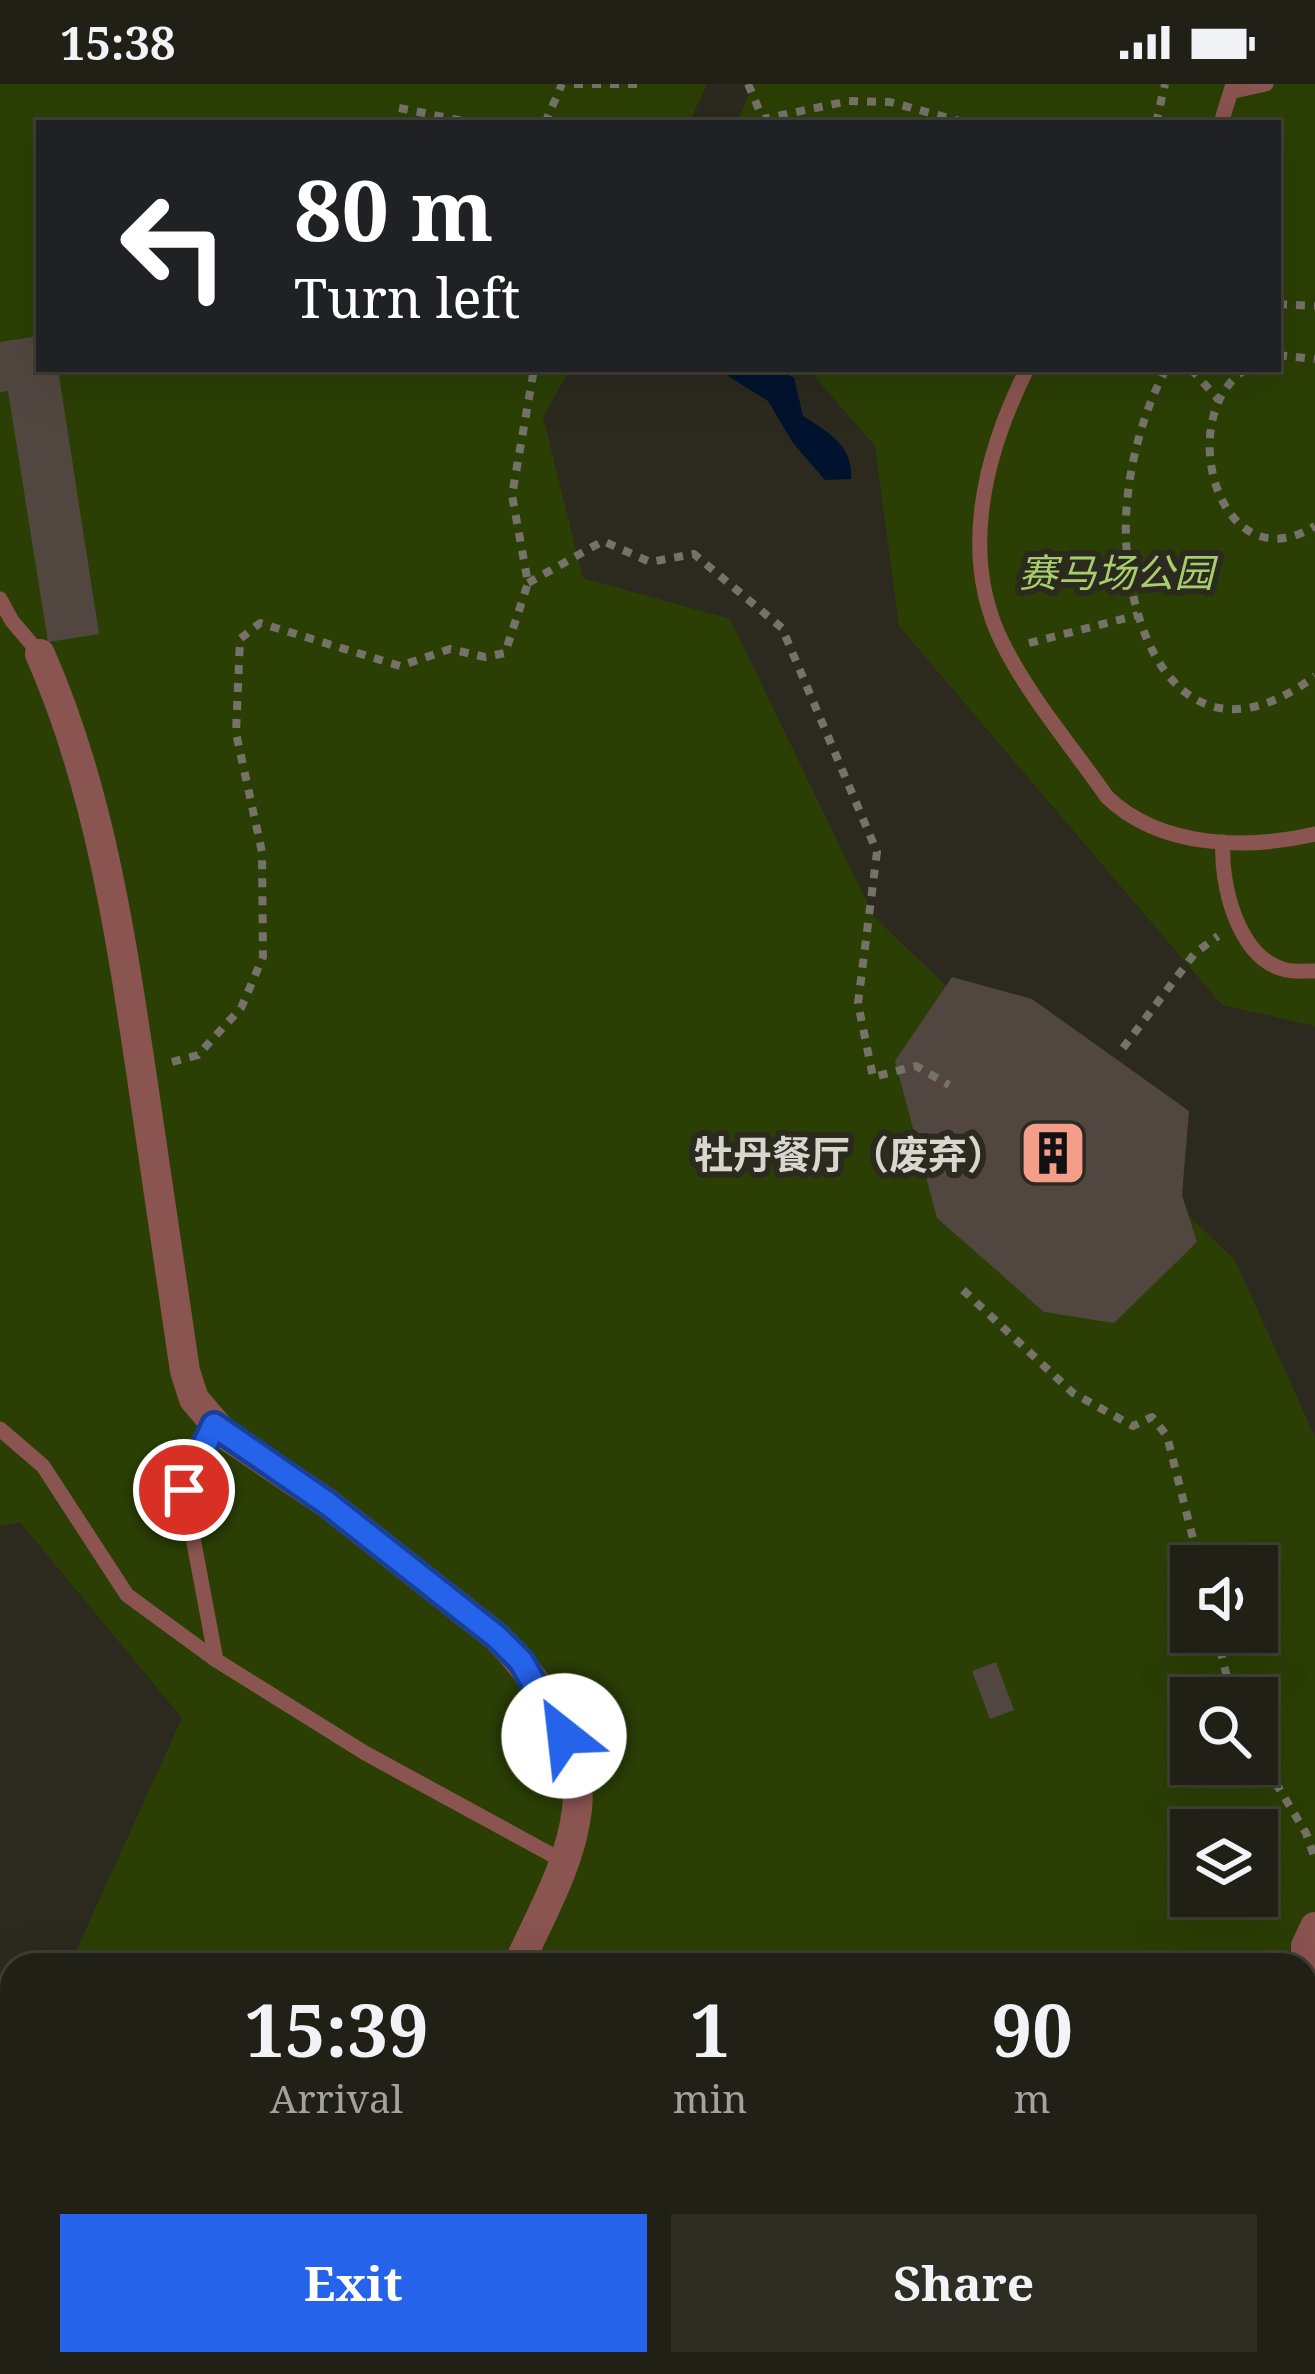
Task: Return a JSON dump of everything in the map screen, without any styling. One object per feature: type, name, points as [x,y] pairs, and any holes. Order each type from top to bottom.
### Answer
[{"type":"street","points":[[40,654],[55,688],[104,855],[185,1371],[194,1399],[214,1425],[327,1503],[521,1661],[564,1736],[578,1807],[565,1862],[523,1953]]},
{"type":"lane","points":[[1222,120],[1234,87],[1266,84]]},
{"type":"lane","points":[[1026,372],[997,435],[980,521],[987,597],[1005,649],[1107,797],[1124,814],[1184,837],[1223,842],[1264,842],[1315,833]]},
{"type":"lane","points":[[0,599],[12,622],[40,654]]},
{"type":"lane","points":[[1223,842],[1221,867],[1227,892],[1247,939],[1264,960],[1286,970],[1315,971]]},
{"type":"lane","points":[[214,1425],[184,1490],[216,1660]]},
{"type":"lane","points":[[0,1429],[43,1466],[127,1595],[216,1660],[365,1753],[565,1862]]},
{"type":"path","points":[[546,120],[562,84]]},
{"type":"path","points":[[574,84],[643,85]]},
{"type":"path","points":[[748,84],[763,119],[849,101],[890,102],[956,120]]},
{"type":"path","points":[[1157,120],[1165,84]]},
{"type":"path","points":[[405,120],[399,108],[459,120]]},
{"type":"path","points":[[1281,304],[1315,306]]},
{"type":"path","points":[[1281,355],[1315,359]]},
{"type":"path","points":[[141,1070],[198,1055],[241,1009],[263,957],[262,852],[236,734],[240,639],[260,623],[400,666],[450,649],[485,657],[506,653],[528,583],[512,495],[533,372]]},
{"type":"path","points":[[1164,372],[1156,386],[1129,490],[1126,535],[1147,644],[1160,669],[1181,691],[1204,704],[1232,708],[1261,704],[1291,694],[1315,677]]},
{"type":"path","points":[[1194,372],[1219,400]]},
{"type":"path","points":[[1241,372],[1219,400],[1210,442],[1211,475],[1222,502],[1239,524],[1259,536],[1284,538],[1315,526]]},
{"type":"path","points":[[528,583],[603,541],[650,562],[694,554],[782,628],[877,852],[858,1003],[873,1077],[916,1066],[949,1085]]},
{"type":"path","points":[[1005,649],[1138,616]]},
{"type":"path","points":[[1123,1048],[1195,953]]},
{"type":"path","points":[[963,1289],[1073,1394],[1133,1426],[1152,1418],[1167,1436],[1195,1545]]},
{"type":"path","points":[[1277,1785],[1306,1833],[1315,1859]]},
{"type":"green space","points":[[0,84],[707,84],[690,120],[36,120],[36,372],[568,372],[543,417],[583,578],[730,619],[874,917],[1235,1260],[1315,1437],[1315,1953],[75,1953],[182,1718],[20,1522],[0,1526]]},
{"type":"green space","name":"赛马场公园","points":[[753,84],[1315,84],[1315,1026],[1222,1005],[899,626],[875,446],[811,372],[1281,372],[1281,120],[738,120]]},
{"type":"water","points":[[722,372],[785,372],[794,378],[803,416],[844,449],[851,479],[825,480],[793,443],[768,401]]},
{"type":"building","points":[[36,336],[36,372],[58,372],[99,634],[48,642],[8,391],[0,392],[0,342]]},
{"type":"building","name":"牡丹餐厅（废弃）","points":[[952,977],[1032,999],[1189,1111],[1182,1195],[1197,1242],[1114,1323],[1044,1312],[937,1218],[895,1061]]},
{"type":"building","points":[[996,1662],[1014,1710],[990,1719],[972,1671]]},
{"type":"place","name":"牡丹餐厅（废弃）","points":[[1053,1153]]},
{"type":"route","points":[[184,1490],[214,1425],[327,1503],[497,1637],[521,1661],[564,1736]]}]
